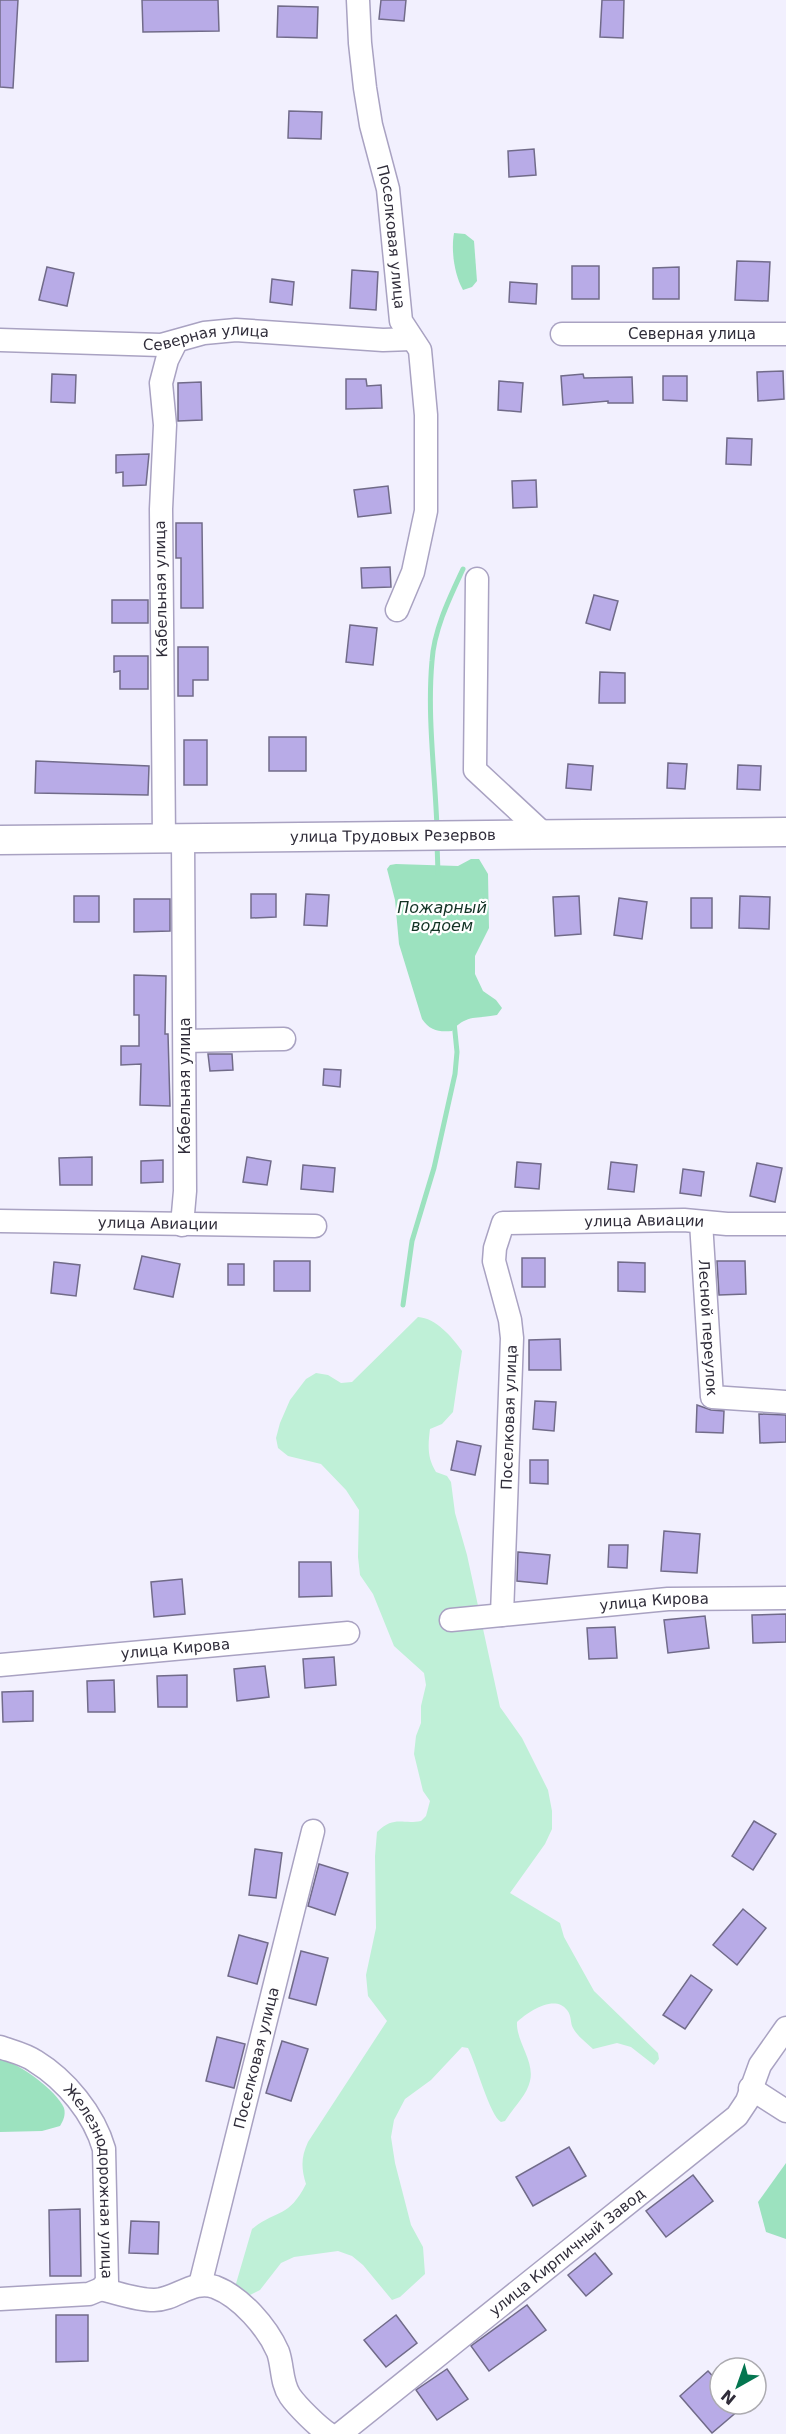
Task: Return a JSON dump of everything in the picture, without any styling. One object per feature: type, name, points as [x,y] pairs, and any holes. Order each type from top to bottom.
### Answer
[{"type":"main road","name":"улица Трудовых Резервов","points":[[0,840],[786,832]]},
{"type":"street","name":"Поселковая улица","points":[[358,0],[365,88],[371,125],[388,189],[401,321],[420,350],[422,365],[428,492],[413,572],[397,610]]},
{"type":"street","name":"Северная улица","points":[[0,340],[143,345],[176,342],[204,333],[236,330],[383,340],[412,339]]},
{"type":"street","name":"Северная улица","points":[[562,334],[786,334]]},
{"type":"street","name":"Кабельная улица","points":[[176,342],[167,360],[160,383],[165,425],[161,509],[173,838],[184,1041],[185,1191],[182,1225]]},
{"type":"street","points":[[477,579],[475,770],[545,835]]},
{"type":"street","points":[[184,1041],[284,1039]]},
{"type":"street","name":"улица Авиации","points":[[0,1221],[315,1226]]},
{"type":"street","name":"улица Авиации","points":[[503,1224],[701,1221],[727,1224],[786,1224]]},
{"type":"street","name":"Лесной переулок","points":[[701,1221],[712,1396],[786,1402]]},
{"type":"street","name":"Поселковая улица","points":[[502,1615],[512,1338],[510,1320],[494,1261],[495,1248],[503,1224]]},
{"type":"street","name":"улица Кирова","points":[[452,1620],[668,1599],[786,1598]]},
{"type":"street","name":"улица Кирова","points":[[0,1665],[348,1633]]},
{"type":"street","name":"Поселковая улица","points":[[200,2284],[313,1831]]},
{"type":"street","points":[[786,2028],[760,2065],[750,2088],[786,2111]]},
{"type":"street","name":"Железнодорожная улица","points":[[0,2047],[34,2059],[59,2079],[79,2102],[100,2136],[104,2149],[107,2282],[101,2289],[90,2294],[0,2299]]},
{"type":"street","name":"улица Кирпичный Завод","points":[[340,2434],[737,2116],[747,2101],[750,2088]]},
{"type":"street","points":[[101,2289],[141,2299],[155,2300],[200,2284],[215,2287],[230,2295],[252,2314],[278,2352],[290,2396],[329,2434]]},
{"type":"shaded area","points":[[418,1317],[437,1325],[462,1351],[453,1412],[442,1424],[430,1429],[430,1456],[436,1472],[447,1476],[451,1482],[455,1513],[467,1555],[500,1707],[522,1738],[548,1790],[552,1811],[552,1829],[545,1844],[510,1893],[560,1923],[564,1937],[594,1991],[658,2053],[659,2059],[654,2065],[631,2047],[617,2043],[593,2049],[575,2031],[569,2012],[562,2005],[542,2006],[517,2022],[519,2037],[530,2066],[530,2081],[526,2091],[505,2121],[501,2122],[492,2110],[468,2048],[462,2047],[431,2080],[405,2099],[394,2120],[391,2137],[395,2163],[411,2225],[423,2247],[425,2274],[400,2297],[392,2300],[363,2265],[352,2256],[338,2251],[294,2257],[281,2263],[260,2290],[246,2297],[235,2287],[252,2229],[288,2208],[300,2195],[306,2184],[302,2163],[308,2142],[387,2021],[368,1996],[366,1975],[376,1928],[377,1832],[394,1822],[421,1821],[426,1816],[430,1801],[423,1791],[414,1754],[426,1685],[424,1673],[394,1646],[373,1594],[360,1575],[359,1510],[346,1490],[321,1464],[288,1456],[278,1448],[276,1438],[290,1400],[306,1379],[316,1373],[328,1375],[341,1383],[352,1382]]},
{"type":"water","points":[[454,233],[465,234],[474,241],[477,281],[472,287],[463,290],[454,262]]},
{"type":"water","name":"Пожарный водоем","points":[[471,859],[479,859],[488,874],[489,928],[475,956],[475,974],[483,991],[496,1000],[502,1008],[497,1015],[473,1018],[462,1022],[452,1031],[439,1031],[428,1026],[422,1019],[399,944],[395,900],[387,869],[390,865],[396,864],[458,866]]},
{"type":"water","points":[[0,2059],[17,2066],[53,2093],[64,2108],[60,2126],[42,2131],[0,2132]]},
{"type":"water","points":[[786,2163],[786,2239],[766,2232],[758,2202]]},
{"type":"building","points":[[0,0],[18,0],[13,88],[0,87]]},
{"type":"building","points":[[142,0],[218,0],[219,31],[143,32]]},
{"type":"building","points":[[381,0],[406,0],[404,21],[379,19]]},
{"type":"building","points":[[602,0],[624,0],[623,38],[600,37]]},
{"type":"building","points":[[278,6],[318,7],[317,38],[277,37]]},
{"type":"building","points":[[289,111],[322,112],[321,139],[288,138]]},
{"type":"building","points":[[534,149],[536,175],[509,177],[508,151]]},
{"type":"building","points":[[737,261],[770,262],[768,301],[735,300]]},
{"type":"building","points":[[572,266],[599,266],[599,299],[572,299]]},
{"type":"building","points":[[47,267],[74,273],[67,306],[39,300]]},
{"type":"building","points":[[679,267],[679,299],[653,299],[653,268]]},
{"type":"building","points":[[352,270],[378,272],[376,310],[350,308]]},
{"type":"building","points":[[272,279],[294,282],[292,305],[270,302]]},
{"type":"building","points":[[510,282],[537,284],[536,304],[509,302]]},
{"type":"building","points":[[783,371],[784,399],[758,401],[757,372]]},
{"type":"building","points":[[52,374],[76,375],[75,403],[51,402]]},
{"type":"building","points":[[583,374],[584,378],[632,377],[633,403],[608,403],[608,401],[563,405],[561,376]]},
{"type":"building","points":[[663,376],[687,376],[687,401],[663,400]]},
{"type":"building","points":[[346,379],[366,379],[367,386],[381,385],[382,408],[346,409]]},
{"type":"building","points":[[499,381],[523,383],[521,412],[498,410]]},
{"type":"building","points":[[201,382],[202,420],[178,421],[178,383]]},
{"type":"building","points":[[727,438],[752,439],[751,465],[726,464]]},
{"type":"building","points":[[149,454],[146,485],[123,486],[123,472],[116,473],[116,455]]},
{"type":"building","points":[[536,480],[537,507],[513,508],[512,481]]},
{"type":"building","points":[[388,486],[391,513],[358,517],[354,490]]},
{"type":"building","points":[[176,523],[202,523],[203,608],[181,608],[181,558],[176,558]]},
{"type":"building","points":[[390,567],[391,587],[362,588],[361,568]]},
{"type":"building","points":[[594,595],[618,601],[610,630],[586,623]]},
{"type":"building","points":[[112,600],[148,600],[148,623],[112,623]]},
{"type":"building","points":[[350,625],[377,628],[373,665],[346,662]]},
{"type":"building","points":[[178,647],[208,647],[208,680],[193,680],[193,696],[178,696]]},
{"type":"building","points":[[114,656],[148,656],[148,689],[120,689],[120,671],[114,672]]},
{"type":"building","points":[[600,672],[625,673],[625,703],[599,703]]},
{"type":"building","points":[[269,737],[306,737],[306,771],[269,771]]},
{"type":"building","points":[[184,740],[207,740],[207,785],[184,785]]},
{"type":"building","points":[[36,761],[149,766],[148,795],[35,793]]},
{"type":"building","points":[[668,763],[687,764],[685,789],[667,788]]},
{"type":"building","points":[[568,764],[593,766],[591,790],[566,788]]},
{"type":"building","points":[[738,765],[761,766],[760,790],[737,789]]},
{"type":"building","points":[[251,894],[276,894],[276,917],[251,918]]},
{"type":"building","points":[[306,894],[329,895],[327,926],[304,925]]},
{"type":"building","points":[[74,896],[99,896],[99,922],[74,922]]},
{"type":"building","points":[[579,896],[581,934],[555,936],[553,897]]},
{"type":"building","points":[[740,896],[770,897],[769,929],[739,928]]},
{"type":"building","points":[[619,898],[647,902],[642,939],[614,935]]},
{"type":"building","points":[[691,898],[712,898],[712,928],[691,928]]},
{"type":"building","points":[[134,899],[170,899],[170,931],[134,932]]},
{"type":"building","points":[[134,975],[166,976],[165,1034],[168,1034],[170,1106],[140,1105],[141,1064],[121,1065],[121,1046],[139,1046],[139,1015],[134,1015]]},
{"type":"building","points":[[208,1054],[232,1054],[233,1070],[210,1071]]},
{"type":"building","points":[[324,1069],[341,1070],[340,1087],[323,1085]]},
{"type":"building","points":[[92,1157],[92,1185],[60,1185],[59,1158]]},
{"type":"building","points":[[247,1157],[271,1161],[267,1185],[243,1182]]},
{"type":"building","points":[[163,1160],[163,1182],[141,1183],[141,1161]]},
{"type":"building","points":[[517,1162],[541,1164],[539,1189],[515,1187]]},
{"type":"building","points":[[611,1162],[637,1165],[634,1192],[608,1189]]},
{"type":"building","points":[[757,1163],[782,1168],[775,1202],[750,1196]]},
{"type":"building","points":[[303,1165],[335,1168],[333,1192],[301,1189]]},
{"type":"building","points":[[683,1169],[704,1172],[701,1196],[680,1193]]},
{"type":"building","points":[[142,1256],[180,1264],[173,1297],[134,1289]]},
{"type":"building","points":[[522,1258],[545,1258],[545,1287],[522,1287]]},
{"type":"building","points":[[274,1261],[310,1261],[310,1291],[274,1291]]},
{"type":"building","points":[[717,1261],[745,1261],[746,1294],[719,1295]]},
{"type":"building","points":[[54,1262],[80,1265],[76,1296],[51,1293]]},
{"type":"building","points":[[618,1262],[645,1263],[645,1292],[618,1291]]},
{"type":"building","points":[[228,1264],[244,1264],[244,1285],[228,1285]]},
{"type":"building","points":[[560,1339],[561,1370],[529,1370],[529,1340]]},
{"type":"building","points":[[535,1401],[556,1402],[554,1431],[533,1429]]},
{"type":"building","points":[[697,1405],[711,1410],[724,1411],[723,1433],[696,1432]]},
{"type":"building","points":[[759,1414],[786,1415],[786,1442],[760,1443]]},
{"type":"building","points":[[457,1441],[481,1446],[475,1475],[451,1470]]},
{"type":"building","points":[[530,1460],[548,1460],[548,1484],[530,1483]]},
{"type":"building","points":[[664,1531],[700,1534],[697,1573],[661,1571]]},
{"type":"building","points":[[609,1545],[628,1545],[627,1568],[608,1567]]},
{"type":"building","points":[[518,1552],[550,1555],[547,1584],[517,1581]]},
{"type":"building","points":[[299,1562],[331,1562],[332,1596],[299,1597]]},
{"type":"building","points":[[182,1579],[185,1614],[154,1617],[151,1582]]},
{"type":"building","points":[[786,1614],[786,1642],[753,1643],[752,1615]]},
{"type":"building","points":[[705,1616],[709,1648],[668,1653],[664,1620]]},
{"type":"building","points":[[615,1627],[617,1658],[589,1659],[587,1628]]},
{"type":"building","points":[[334,1657],[336,1685],[305,1688],[303,1659]]},
{"type":"building","points":[[265,1666],[269,1697],[237,1701],[234,1669]]},
{"type":"building","points":[[187,1675],[187,1707],[158,1707],[157,1676]]},
{"type":"building","points":[[114,1680],[115,1712],[88,1712],[87,1681]]},
{"type":"building","points":[[33,1691],[33,1721],[3,1722],[2,1692]]},
{"type":"building","points":[[754,1821],[776,1834],[753,1870],[732,1856]]},
{"type":"building","points":[[255,1849],[282,1853],[276,1898],[249,1895]]},
{"type":"building","points":[[319,1864],[348,1873],[335,1915],[308,1906]]},
{"type":"building","points":[[743,1909],[766,1928],[737,1965],[713,1945]]},
{"type":"building","points":[[239,1935],[268,1943],[257,1984],[228,1976]]},
{"type":"building","points":[[301,1951],[328,1958],[316,2005],[289,1998]]},
{"type":"building","points":[[691,1975],[712,1990],[685,2029],[663,2015]]},
{"type":"building","points":[[217,2037],[245,2044],[234,2088],[206,2081]]},
{"type":"building","points":[[282,2041],[308,2049],[291,2101],[266,2093]]},
{"type":"building","points":[[569,2147],[586,2176],[533,2206],[516,2177]]},
{"type":"building","points":[[693,2175],[713,2201],[666,2237],[646,2211]]},
{"type":"building","points":[[80,2209],[81,2276],[50,2276],[49,2210]]},
{"type":"building","points":[[131,2221],[159,2222],[158,2254],[129,2253]]},
{"type":"building","points":[[595,2253],[612,2274],[586,2296],[568,2275]]},
{"type":"building","points":[[527,2305],[546,2330],[489,2371],[471,2346]]},
{"type":"building","points":[[56,2315],[88,2315],[88,2361],[56,2362]]},
{"type":"building","points":[[396,2315],[417,2343],[386,2367],[364,2340]]},
{"type":"building","points":[[447,2369],[468,2399],[437,2420],[416,2390]]},
{"type":"building","points":[[708,2371],[708,2416],[732,2416],[712,2433],[680,2396]]},
{"type":"waterway","points":[[437,828],[431,724],[433,649],[439,625],[463,569]]},
{"type":"waterway","points":[[437,843],[438,873]]},
{"type":"waterway","points":[[403,1305],[412,1241],[434,1168],[455,1074],[457,1052],[454,1022]]}]
